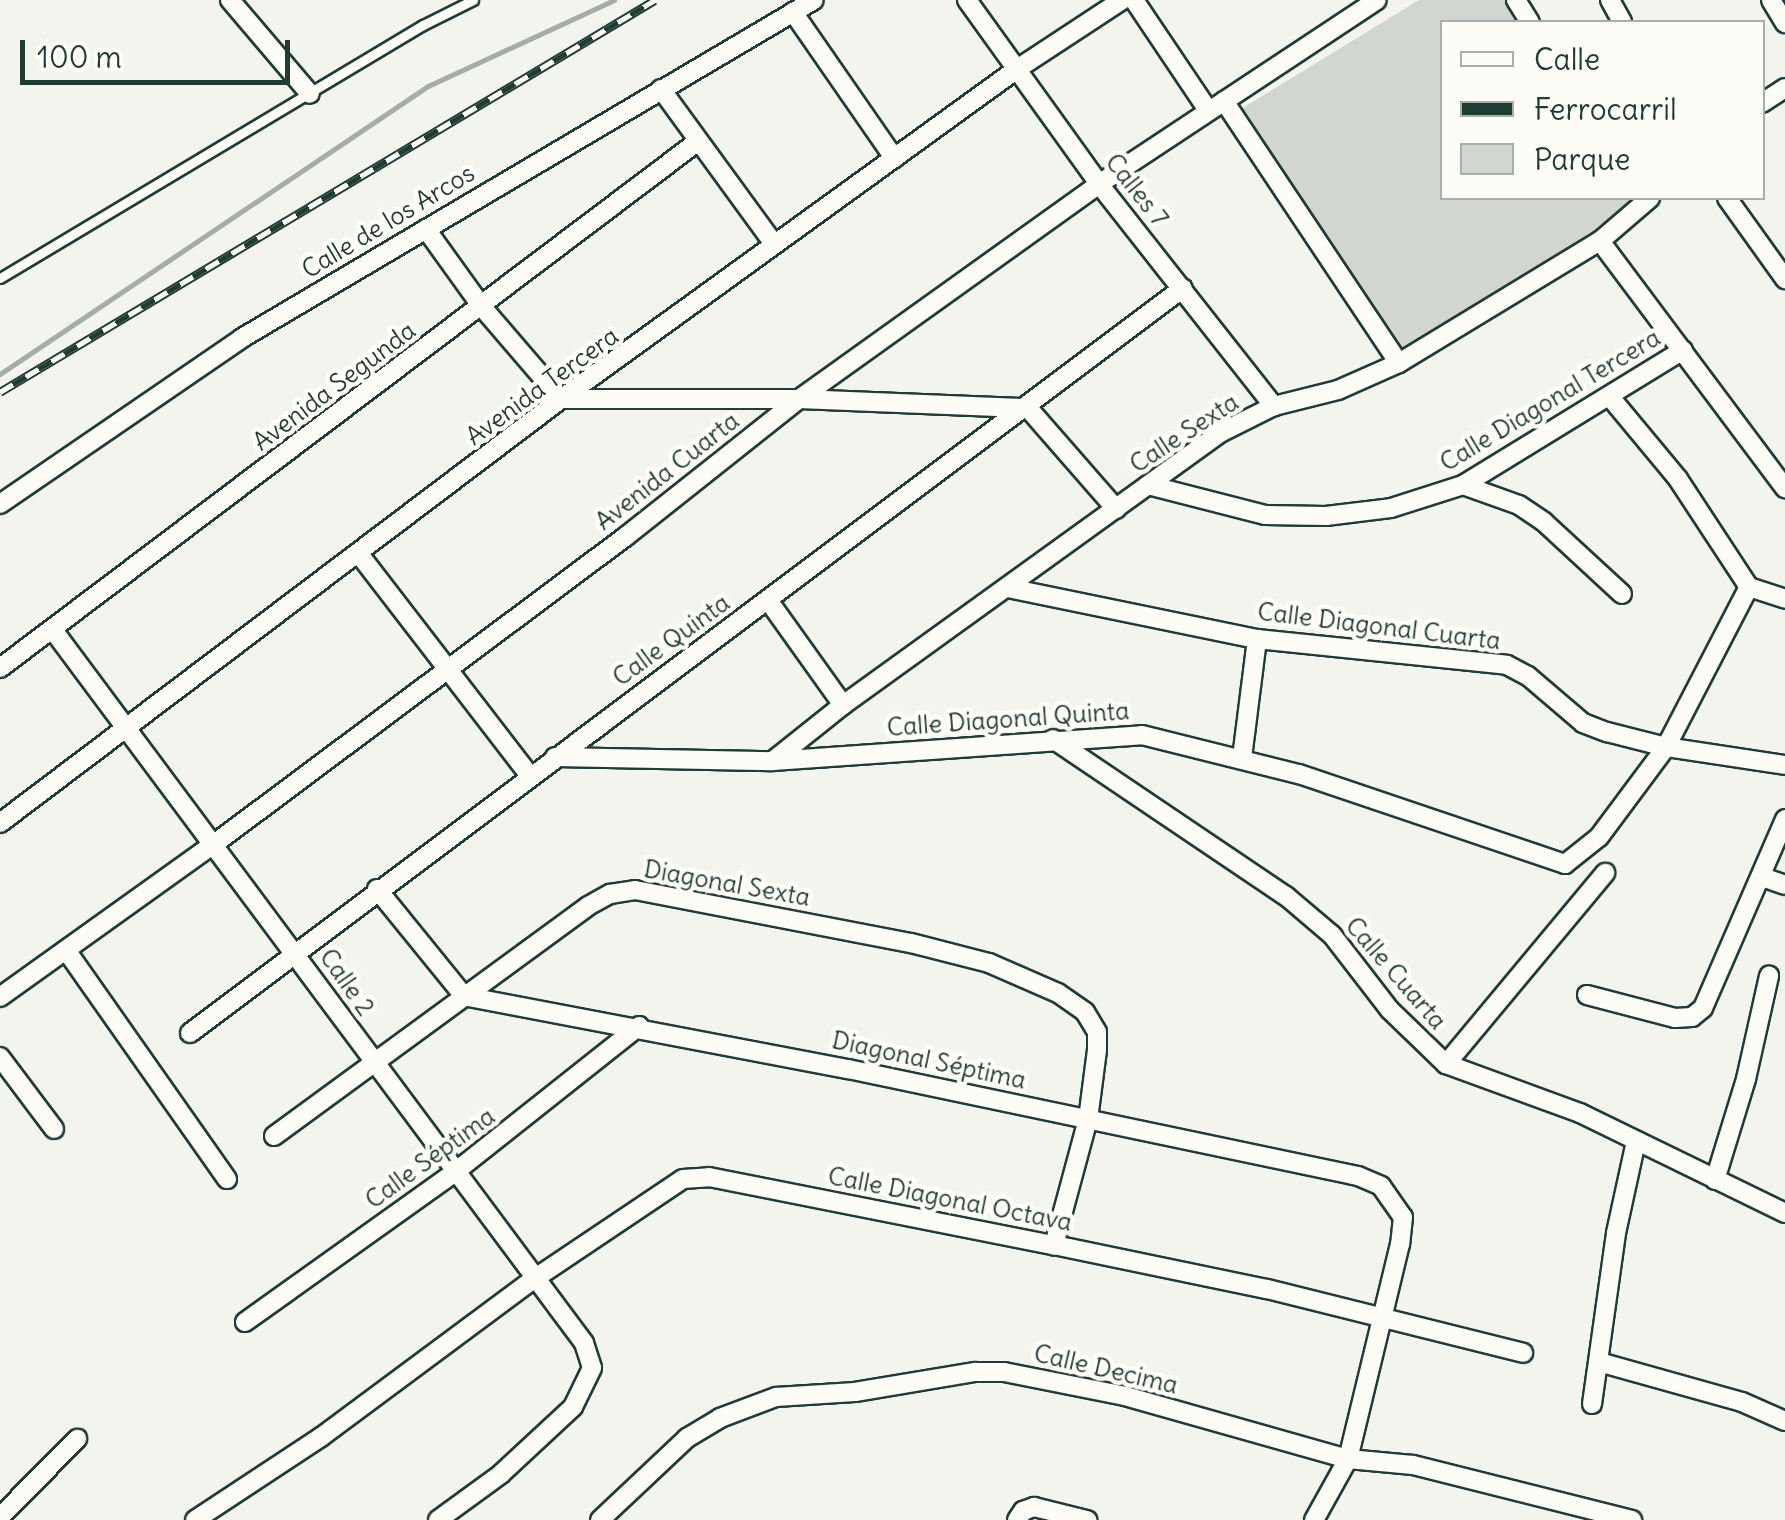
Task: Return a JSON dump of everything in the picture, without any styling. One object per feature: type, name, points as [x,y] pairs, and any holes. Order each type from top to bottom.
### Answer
[{"type":"street","points":[[230,0],[310,94]]},
{"type":"street","name":"Calle de los Arcos","points":[[0,504],[242,338],[814,0]]},
{"type":"street","name":"Calles 7","points":[[968,0],[1100,184],[1274,406]]},
{"type":"street","name":"Avenida Cuarta","points":[[0,997],[214,844],[625,537],[799,399],[1100,184],[1377,0]]},
{"type":"street","points":[[1772,0],[1785,23]]},
{"type":"street","points":[[1136,2],[1216,106],[1399,363]]},
{"type":"street","name":"Avenida Tercera","points":[[0,823],[561,399],[668,326],[1017,68],[1136,2]]},
{"type":"street","points":[[793,12],[894,158]]},
{"type":"street","points":[[661,89],[774,244]]},
{"type":"street","name":"Avenida Segunda","points":[[0,668],[697,142]]},
{"type":"street","points":[[1728,200],[1785,279]]},
{"type":"street","name":"Calle Sexta","points":[[773,761],[843,705],[1222,432],[1274,406],[1338,390],[1399,363],[1600,242],[1643,201]]},
{"type":"street","points":[[426,228],[482,307],[561,399],[799,399],[1028,408],[1116,509]]},
{"type":"street","points":[[1600,242],[1785,488]]},
{"type":"street","name":"Calle Quinta","points":[[190,1033],[1183,288]]},
{"type":"street","name":"Calle Diagonal Tercera","points":[[1148,485],[1265,516],[1326,516],[1391,508],[1463,485],[1684,350]]},
{"type":"street","points":[[1610,397],[1678,479],[1749,587],[1782,601]]},
{"type":"street","points":[[1463,485],[1495,494],[1544,522],[1622,594]]},
{"type":"street","points":[[360,554],[530,776]]},
{"type":"street","points":[[1666,747],[1749,587]]},
{"type":"street","name":"Calle Diagonal Cuarta","points":[[1008,588],[1257,639],[1507,665],[1528,676],[1582,723],[1666,747],[1785,766]]},
{"type":"street","points":[[768,600],[843,705]]},
{"type":"street","name":"Calle 2","points":[[54,630],[584,1343],[592,1368],[574,1407],[545,1436],[438,1520]]},
{"type":"street","points":[[1242,758],[1257,639]]},
{"type":"street","name":"Calle Diagonal Quinta","points":[[555,756],[773,761],[1142,734],[1242,758],[1565,864],[1599,837],[1666,747]]},
{"type":"street","name":"Calle Cuarta","points":[[1054,739],[1286,896],[1332,936],[1390,1010],[1446,1064],[1580,1113],[1785,1213]]},
{"type":"street","points":[[1588,995],[1675,1018],[1692,1017],[1703,1008],[1785,819]]},
{"type":"street","points":[[1446,1064],[1605,873]]},
{"type":"street","points":[[1762,878],[1785,885]]},
{"type":"street","points":[[377,890],[464,996]]},
{"type":"street","name":"Diagonal Sexta","points":[[274,1136],[588,906],[610,894],[635,890],[911,943],[990,963],[1058,993],[1085,1012],[1097,1032],[1088,1120]]},
{"type":"street","points":[[66,950],[227,1179]]},
{"type":"street","points":[[1715,1180],[1746,1079],[1769,976]]},
{"type":"street","name":"Diagonal Séptima","points":[[464,996],[639,1026],[1358,1176],[1381,1186],[1403,1217],[1382,1318]]},
{"type":"street","name":"Calle Séptima","points":[[245,1322],[455,1172],[639,1026]]},
{"type":"street","points":[[0,1057],[54,1129]]},
{"type":"street","points":[[1054,1245],[1088,1120]]},
{"type":"street","points":[[1592,1404],[1616,1232],[1636,1142]]},
{"type":"street","name":"Calle Diagonal Octava","points":[[195,1520],[321,1437],[534,1280],[683,1179],[709,1177],[1054,1245],[1522,1353]]},
{"type":"street","points":[[1314,1520],[1348,1459],[1382,1318]]},
{"type":"street","points":[[1598,1362],[1742,1402],[1785,1422]]},
{"type":"street","name":"Calle Decima","points":[[600,1520],[687,1438],[720,1418],[776,1397],[855,1392],[976,1372],[1004,1372],[1125,1396],[1348,1459],[1413,1465],[1632,1520]]},
{"type":"street","points":[[1,1515],[78,1439]]},
{"type":"street","points":[[1017,1520],[1023,1511],[1034,1507],[1088,1520]]},
{"type":"lane","points":[[0,278],[473,0]]},
{"type":"green space","points":[[1419,0],[1514,0],[1526,20],[1440,20],[1440,200],[1631,200],[1637,210],[1400,358],[1241,109]]},
{"type":"waterway","points":[[0,374],[428,86],[614,0]]},
{"type":"railway","points":[[0,392],[655,0]]}]
